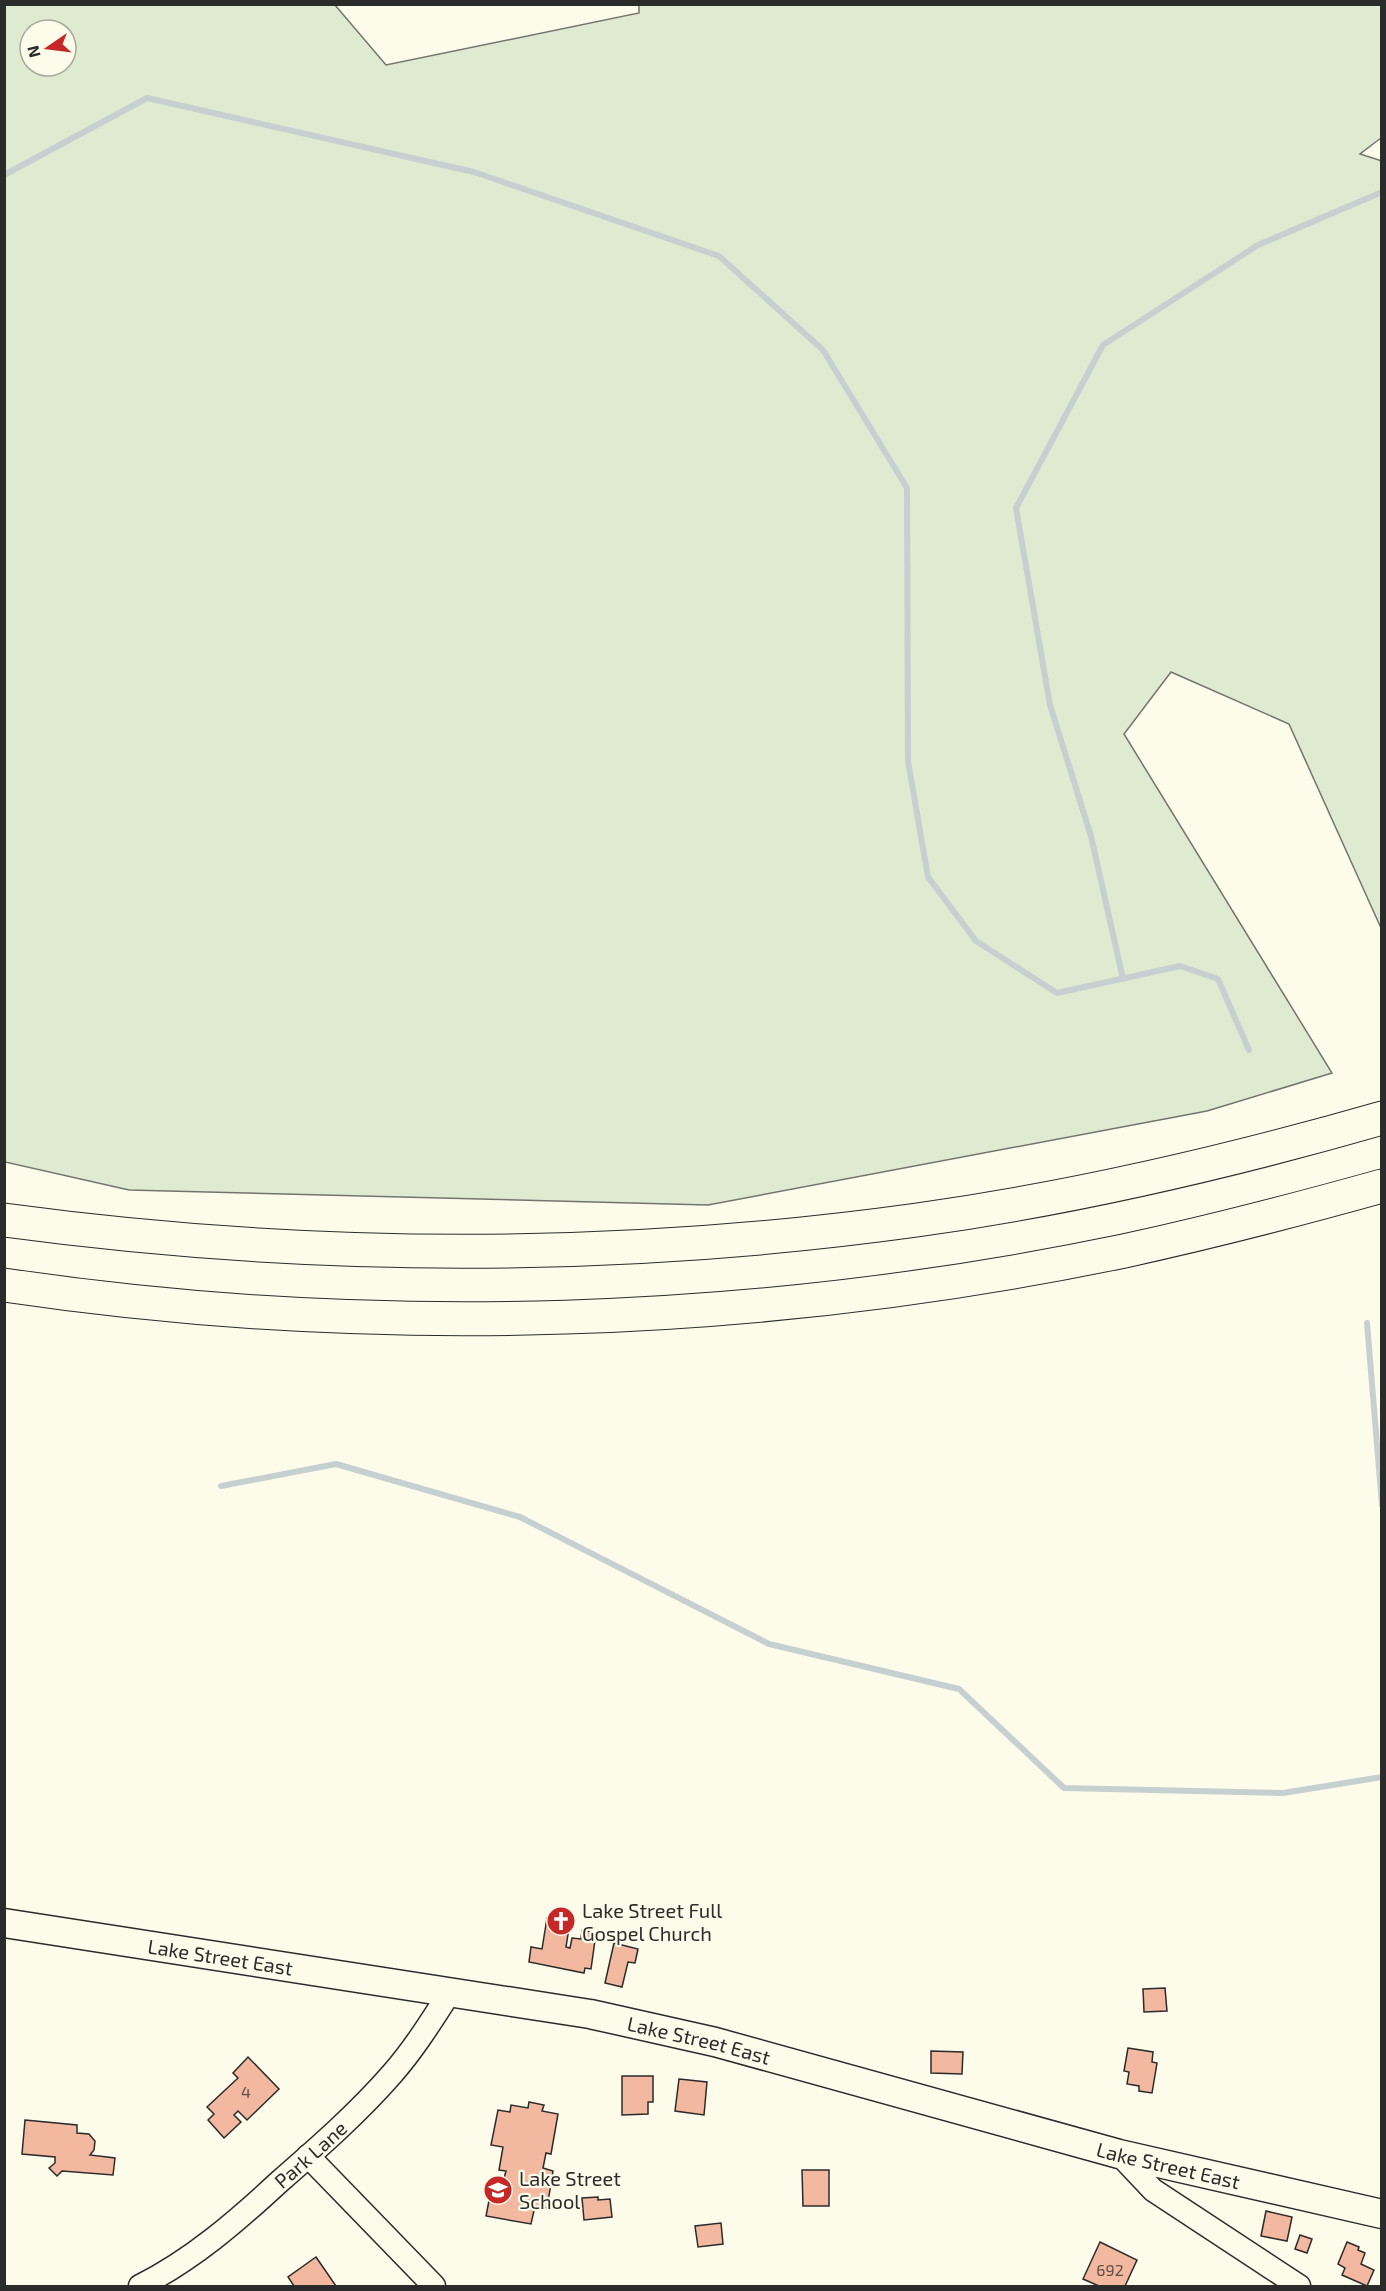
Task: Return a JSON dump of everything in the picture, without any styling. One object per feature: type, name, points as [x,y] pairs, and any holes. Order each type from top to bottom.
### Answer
[{"type":"highway","points":[[4,1220],[185,1240],[341,1250],[534,1251],[700,1243],[881,1225],[1036,1200],[1219,1162],[1382,1118]]},
{"type":"highway","points":[[4,1285],[188,1306],[354,1316],[536,1317],[723,1307],[904,1288],[1087,1258],[1240,1224],[1382,1186]]},
{"type":"main road","name":"Lake Street East","points":[[4,1923],[590,2014],[715,2042],[1119,2154],[1382,2214]]},
{"type":"street","name":"Park Lane","points":[[140,2286],[196,2252],[248,2211],[359,2108],[393,2073],[450,1992]]},
{"type":"street","points":[[1119,2154],[1153,2190],[1299,2286]]},
{"type":"street","points":[[308,2156],[434,2286]]},
{"type":"green space","points":[[5,4],[335,5],[386,65],[639,13],[639,5],[1381,5],[1381,138],[1360,154],[1382,161],[1381,928],[1289,724],[1171,672],[1124,734],[1332,1073],[1207,1111],[708,1205],[129,1190],[5,1162]]},
{"type":"building","points":[[547,1918],[570,1922],[566,1947],[570,1948],[572,1938],[581,1939],[582,1930],[596,1933],[591,1969],[585,1968],[584,1973],[529,1962],[531,1947],[542,1949]]},
{"type":"building","points":[[614,1943],[638,1949],[635,1963],[628,1962],[622,1987],[605,1983]]},
{"type":"building","points":[[1165,1988],[1167,2011],[1144,2012],[1143,1989]]},
{"type":"building","points":[[1128,2048],[1153,2052],[1152,2062],[1157,2063],[1152,2093],[1139,2091],[1139,2086],[1127,2084],[1129,2072],[1124,2071]]},
{"type":"building","points":[[931,2051],[963,2052],[962,2074],[931,2073]]},
{"type":"building","points":[[248,2057],[279,2089],[247,2120],[238,2111],[234,2115],[241,2122],[224,2138],[208,2120],[214,2114],[207,2107],[238,2078],[233,2073]]},
{"type":"building","points":[[622,2076],[653,2076],[653,2102],[648,2102],[648,2114],[622,2115]]},
{"type":"building","points":[[679,2079],[707,2082],[704,2115],[675,2111]]},
{"type":"building","points":[[529,2102],[544,2105],[542,2111],[558,2114],[551,2154],[546,2153],[543,2168],[553,2171],[547,2208],[535,2206],[531,2224],[486,2216],[493,2180],[503,2182],[506,2171],[499,2170],[503,2147],[491,2145],[498,2110],[510,2112],[511,2105],[528,2108]]},
{"type":"building","points":[[25,2120],[77,2125],[77,2133],[89,2134],[95,2141],[94,2150],[90,2155],[115,2158],[113,2175],[62,2171],[57,2176],[49,2168],[55,2163],[55,2157],[22,2154]]},
{"type":"building","points":[[802,2170],[829,2170],[829,2206],[803,2206]]},
{"type":"building","points":[[598,2197],[598,2200],[610,2199],[612,2217],[584,2220],[582,2198]]},
{"type":"building","points":[[1266,2211],[1292,2217],[1287,2241],[1261,2236]]},
{"type":"building","points":[[721,2223],[723,2244],[698,2247],[695,2226]]},
{"type":"building","points":[[1300,2235],[1312,2239],[1307,2253],[1295,2249]]},
{"type":"building","points":[[1100,2242],[1137,2260],[1125,2286],[1099,2286],[1083,2279]]},
{"type":"building","points":[[1347,2242],[1359,2247],[1358,2250],[1365,2253],[1361,2264],[1374,2270],[1367,2286],[1342,2275],[1345,2268],[1338,2264]]},
{"type":"building","points":[[316,2257],[336,2286],[294,2286],[288,2277]]},
{"type":"waterway","points":[[4,175],[147,98],[474,172],[719,256],[823,350],[907,488],[908,761],[928,877],[976,941],[1057,993],[1180,966],[1218,979],[1249,1050]]},
{"type":"waterway","points":[[1123,979],[1091,836],[1050,705],[1016,508],[1103,345],[1258,245],[1382,192]]},
{"type":"waterway","points":[[1367,1323],[1382,1505]]},
{"type":"waterway","points":[[221,1486],[336,1464],[520,1517],[769,1644],[959,1689],[1064,1788],[1283,1793],[1382,1777]]},
{"type":"place","name":"Lake Street Full Gospel Church","points":[[561,1921]]},
{"type":"place","name":"Lake Street School","points":[[498,2190]]}]
